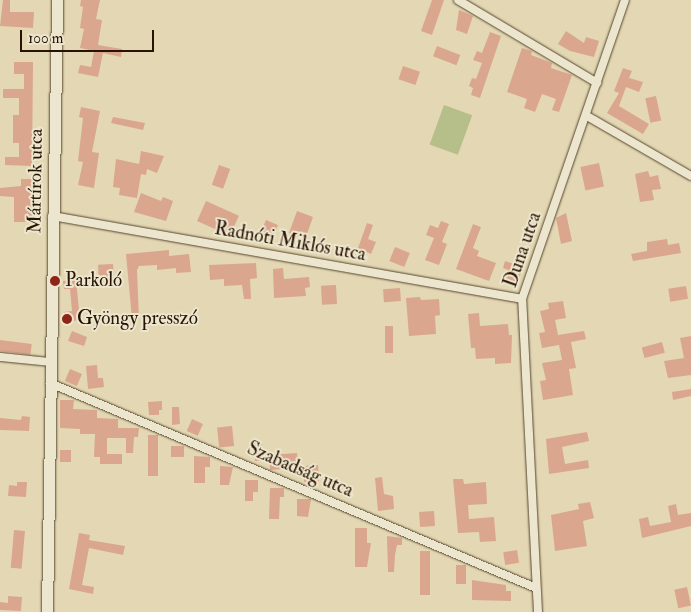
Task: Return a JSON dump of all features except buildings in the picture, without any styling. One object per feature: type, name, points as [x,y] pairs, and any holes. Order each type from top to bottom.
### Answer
[{"type":"main road","name":"Mártírok utca","points":[[47,612],[57,0]]},
{"type":"street","points":[[458,0],[597,83]]},
{"type":"street","name":"Duna utca","points":[[538,612],[522,299],[625,0]]},
{"type":"street","points":[[586,116],[691,176]]},
{"type":"street","name":"Radnóti Miklós utca","points":[[52,216],[522,299]]},
{"type":"street","points":[[0,357],[50,362]]},
{"type":"street","name":"Szabadság utca","points":[[50,383],[536,588]]},
{"type":"green space","points":[[444,105],[472,115],[458,155],[430,144]]},
{"type":"place","name":"Parkoló","points":[[55,281]]},
{"type":"place","name":"Gyöngy presszó","points":[[67,319]]}]
